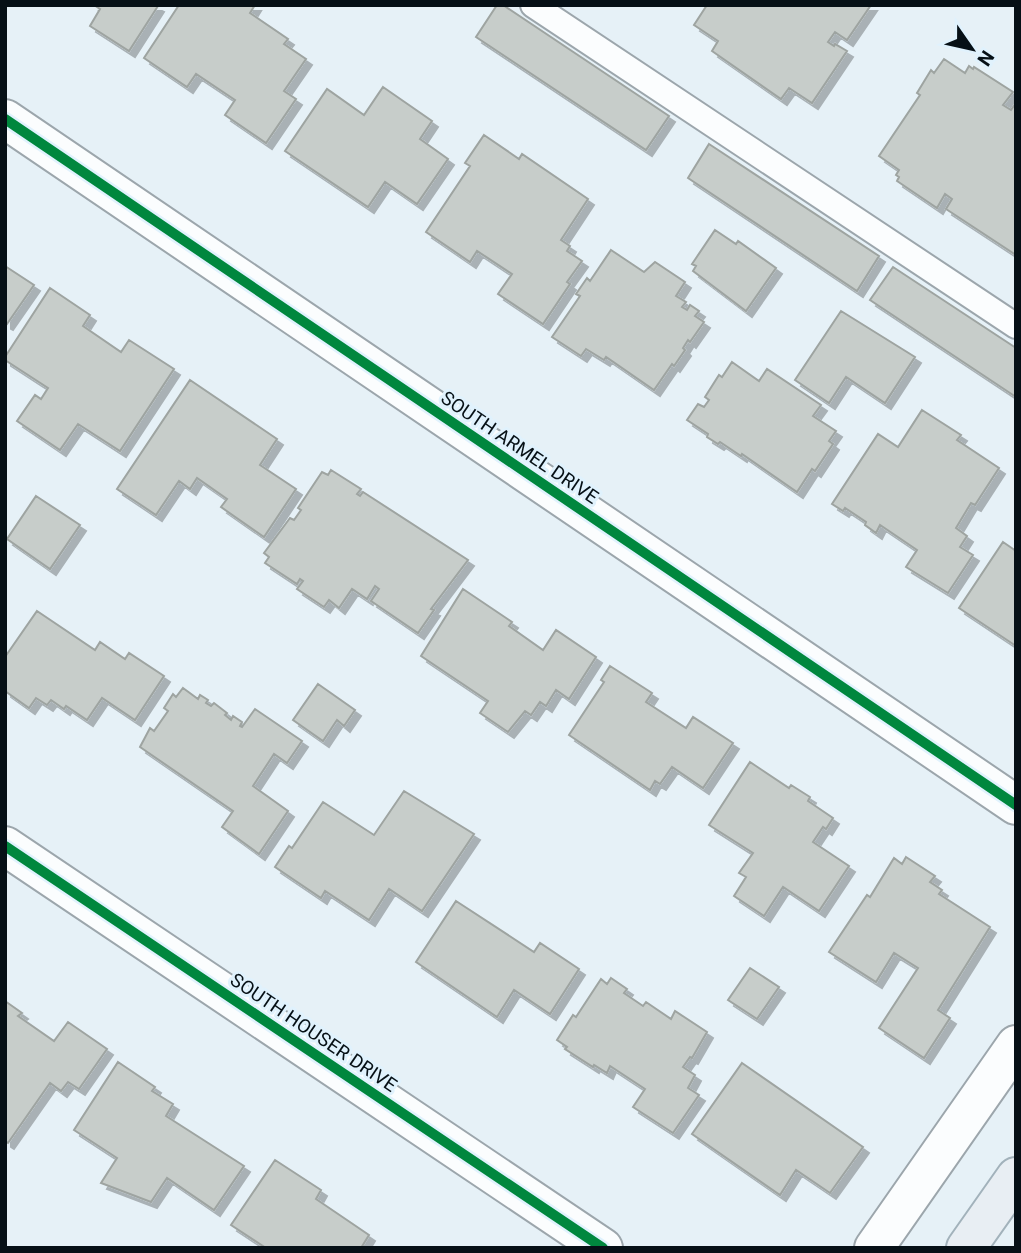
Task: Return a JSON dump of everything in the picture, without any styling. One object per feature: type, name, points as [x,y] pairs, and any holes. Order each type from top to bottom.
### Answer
[{"type":"main road","points":[[966,1248],[1016,1177]]},
{"type":"street","name":"SOUTH ARMEL DRIVE","points":[[5,119],[1016,805]]},
{"type":"street","name":"SOUTH HOUSER DRIVE","points":[[5,846],[603,1248]]},
{"type":"street","points":[[874,1248],[1016,1045]]},
{"type":"lane","points":[[533,5],[1016,326]]},
{"type":"building","points":[[94,5],[158,6],[129,51],[90,26],[100,9]]},
{"type":"building","points":[[179,5],[255,5],[250,13],[288,39],[284,44],[306,59],[284,91],[296,99],[266,143],[225,115],[235,100],[196,74],[187,87],[144,58]]},
{"type":"building","points":[[497,5],[503,5],[669,116],[646,150],[476,37]]},
{"type":"building","points":[[707,5],[871,5],[847,40],[835,32],[828,42],[847,51],[812,103],[789,88],[781,99],[712,51],[718,41],[694,25]]},
{"type":"building","points":[[944,59],[965,73],[969,66],[973,69],[974,67],[1013,92],[1003,105],[1011,110],[1016,103],[1016,255],[946,209],[952,199],[945,194],[937,208],[897,181],[899,170],[879,156],[920,95],[917,93],[931,70],[934,73]]},
{"type":"building","points":[[383,87],[432,121],[420,139],[448,159],[417,204],[385,182],[368,207],[285,151],[327,89],[364,115]]},
{"type":"building","points":[[484,135],[519,159],[522,154],[588,199],[561,240],[570,246],[567,251],[582,261],[543,324],[498,294],[512,274],[477,251],[470,262],[426,232],[470,166],[465,163]]},
{"type":"building","points":[[709,144],[879,256],[857,291],[688,178]]},
{"type":"building","points":[[715,230],[736,244],[738,241],[776,268],[746,311],[693,271],[696,266],[692,264]]},
{"type":"building","points":[[611,250],[644,272],[655,262],[685,282],[676,296],[686,302],[682,307],[687,310],[690,305],[699,311],[695,316],[704,322],[690,342],[688,340],[683,348],[685,350],[654,390],[606,357],[604,360],[586,349],[581,356],[552,337],[580,296],[576,294],[587,278],[590,281]]},
{"type":"building","points":[[5,266],[34,285],[7,324],[5,323]]},
{"type":"building","points":[[893,267],[1016,348],[1016,397],[870,300]]},
{"type":"building","points":[[50,288],[90,315],[83,326],[121,352],[129,340],[174,369],[120,451],[78,424],[60,450],[17,421],[35,395],[41,399],[48,388],[5,360],[5,357]]},
{"type":"building","points":[[841,311],[915,357],[885,403],[846,377],[829,403],[795,380]]},
{"type":"building","points":[[732,362],[759,381],[767,369],[821,405],[813,416],[836,431],[829,441],[833,444],[797,492],[742,454],[741,456],[707,437],[708,434],[687,420],[698,404],[704,407],[709,400],[705,397],[719,375],[722,377]]},
{"type":"building","points":[[190,380],[277,439],[260,465],[296,489],[264,537],[221,507],[227,499],[197,478],[190,489],[179,481],[156,515],[117,489]]},
{"type":"building","points":[[922,410],[961,435],[957,440],[999,468],[975,505],[971,503],[956,528],[967,536],[960,547],[973,555],[948,593],[906,567],[917,550],[880,525],[876,533],[865,525],[866,522],[845,508],[843,511],[832,504],[878,434],[898,447]]},
{"type":"building","points":[[331,470],[361,489],[357,494],[360,496],[363,492],[468,560],[431,609],[434,610],[418,633],[371,601],[379,589],[375,586],[367,599],[352,589],[339,608],[329,600],[324,607],[297,589],[303,581],[300,579],[297,584],[265,563],[269,557],[264,553],[290,518],[294,520],[301,510],[298,508],[322,472],[328,475]]},
{"type":"building","points":[[36,496],[80,525],[50,569],[7,539]]},
{"type":"building","points":[[1003,542],[1016,551],[1016,646],[959,608]]},
{"type":"building","points":[[463,589],[512,622],[509,626],[543,650],[556,630],[596,657],[569,699],[556,690],[546,706],[540,702],[531,715],[525,711],[508,732],[480,713],[488,701],[421,656]]},
{"type":"building","points":[[37,611],[95,650],[100,642],[125,659],[129,653],[164,676],[135,720],[102,698],[87,720],[51,700],[47,705],[36,698],[29,708],[5,691],[5,657]]},
{"type":"building","points":[[610,666],[652,693],[646,702],[686,728],[693,717],[733,743],[703,788],[672,767],[660,784],[655,781],[650,790],[569,735],[604,682],[601,680]]},
{"type":"building","points":[[318,684],[355,710],[344,726],[337,720],[323,741],[293,720]]},
{"type":"building","points":[[183,688],[198,699],[200,695],[208,700],[206,703],[211,706],[214,703],[227,713],[225,715],[231,720],[233,716],[242,722],[242,727],[255,709],[302,741],[287,763],[274,754],[253,786],[288,811],[259,854],[222,827],[233,811],[140,747],[150,728],[154,731],[168,711],[164,708],[173,694],[176,697]]},
{"type":"building","points":[[750,762],[789,788],[791,785],[810,797],[808,801],[833,818],[813,842],[849,866],[819,911],[783,887],[764,916],[734,896],[746,877],[739,873],[753,853],[709,825]]},
{"type":"building","points":[[404,791],[474,834],[422,911],[389,889],[369,920],[325,891],[321,898],[275,867],[289,846],[292,848],[323,802],[374,835]]},
{"type":"building","points":[[906,857],[935,876],[930,882],[942,890],[939,894],[990,927],[938,1010],[950,1018],[924,1058],[879,1028],[918,968],[894,953],[876,982],[829,952],[867,895],[870,897],[894,858],[902,864]]},
{"type":"building","points":[[456,901],[534,952],[540,943],[579,969],[550,1014],[514,990],[497,1017],[416,962]]},
{"type":"building","points":[[750,968],[779,987],[757,1019],[728,1000]]},
{"type":"building","points":[[611,978],[627,989],[624,993],[643,1006],[646,1002],[671,1019],[675,1011],[707,1032],[692,1058],[690,1057],[683,1067],[695,1075],[688,1088],[699,1095],[673,1133],[633,1107],[645,1089],[610,1066],[607,1073],[594,1065],[593,1067],[565,1049],[567,1047],[557,1040],[601,979],[607,984]]},
{"type":"building","points":[[5,1001],[22,1013],[18,1016],[54,1041],[68,1022],[107,1049],[79,1089],[68,1082],[61,1091],[50,1083],[8,1143],[5,1141]]},
{"type":"building","points":[[118,1062],[155,1087],[152,1091],[173,1104],[166,1116],[244,1166],[214,1210],[167,1178],[151,1202],[101,1183],[117,1158],[74,1130]]},
{"type":"building","points":[[742,1063],[863,1147],[830,1193],[796,1170],[780,1195],[692,1134]]},
{"type":"building","points":[[275,1160],[321,1190],[316,1199],[369,1235],[361,1248],[266,1248],[231,1225]]},
{"type":"cycle path","points":[[5,119],[1016,805]]},
{"type":"cycle path","points":[[5,846],[603,1248]]}]
